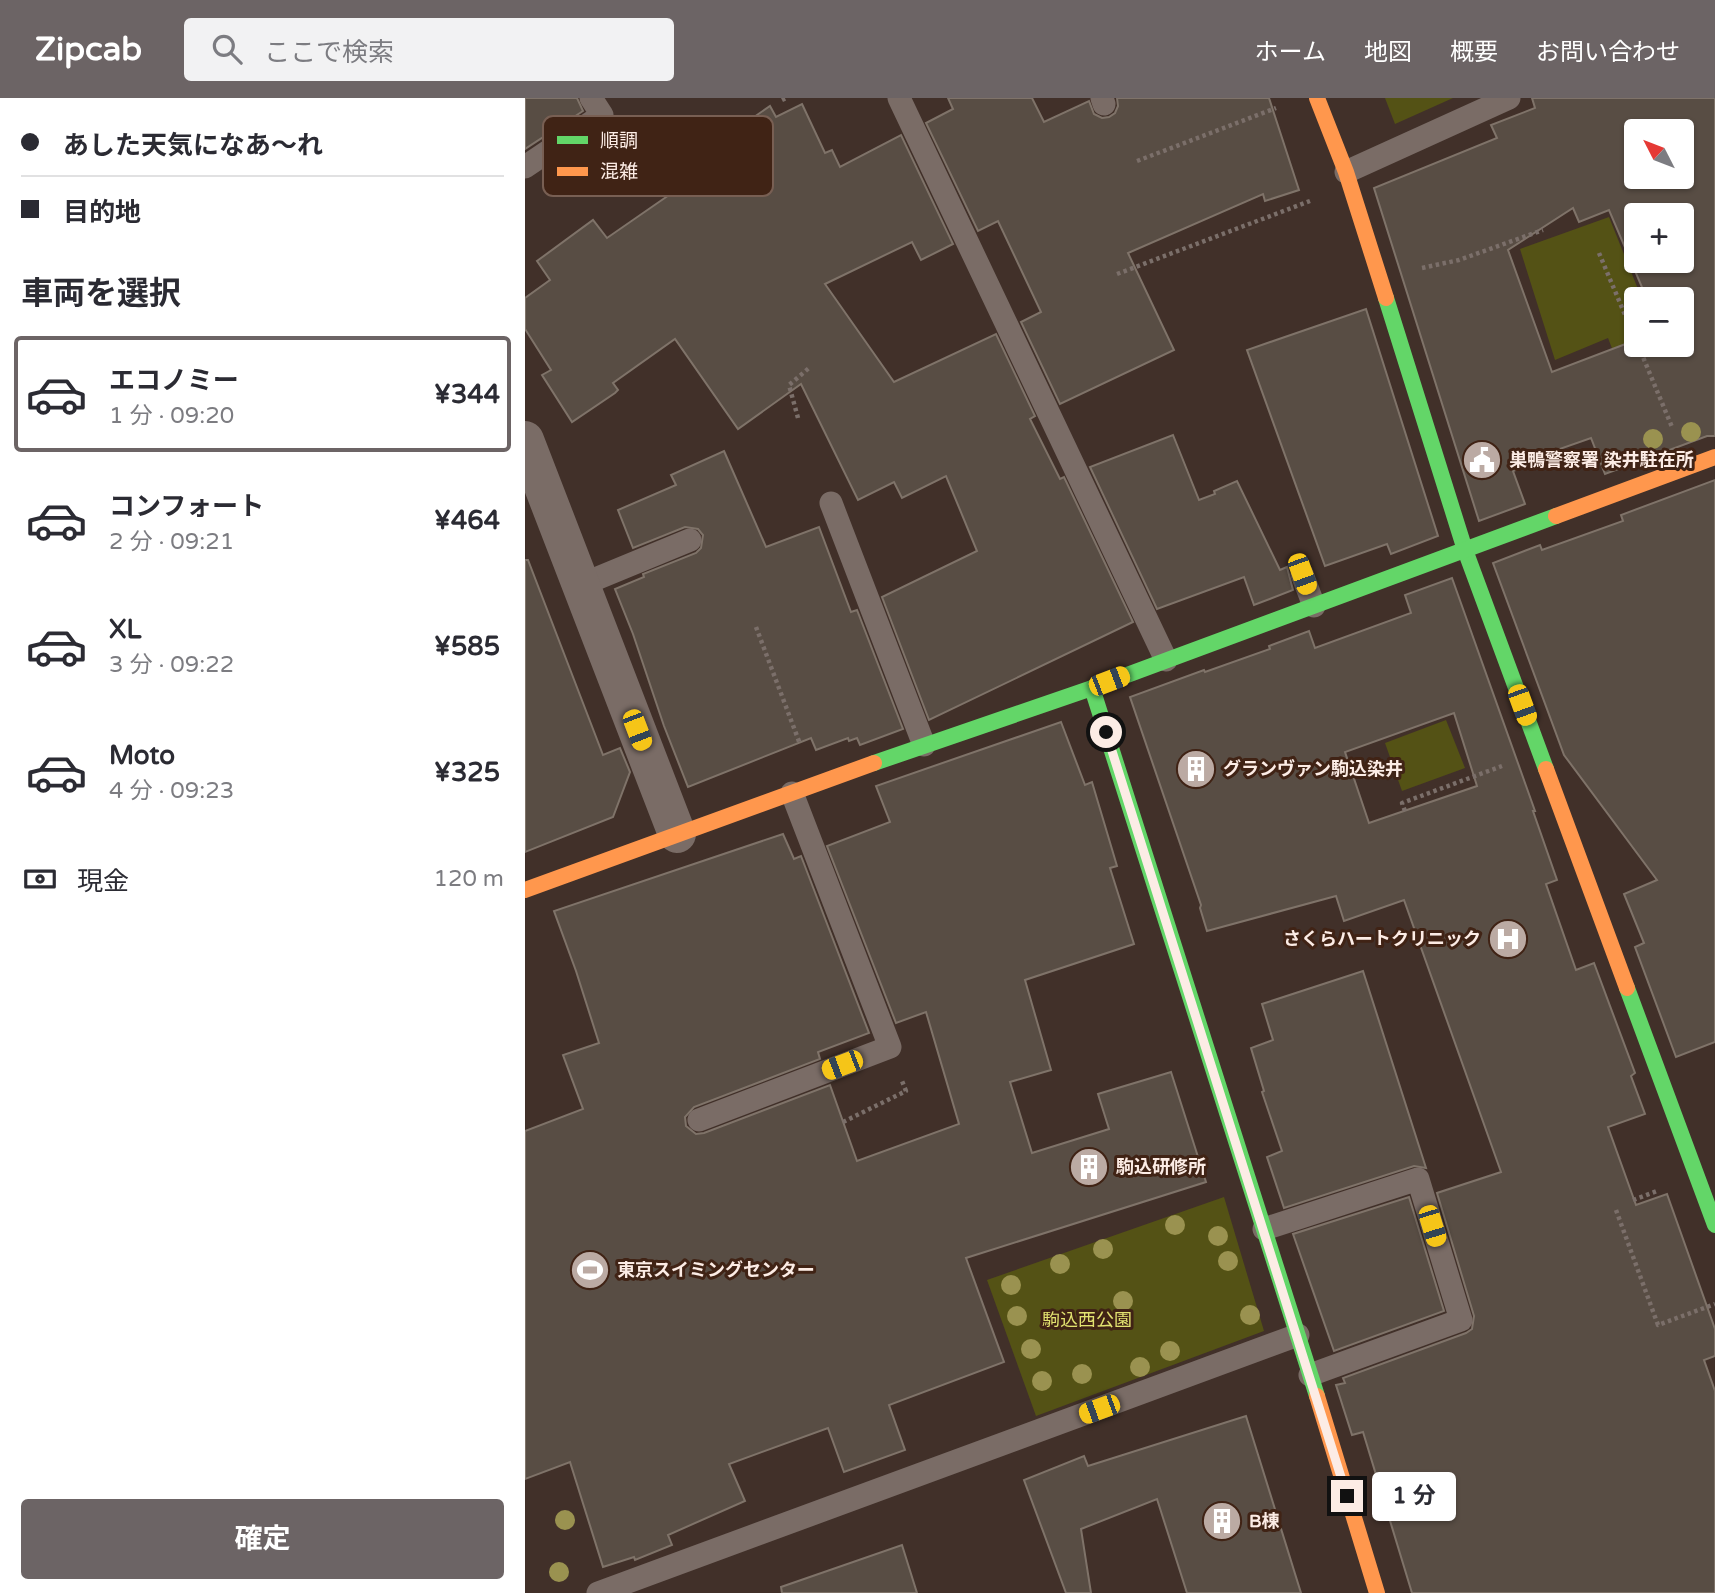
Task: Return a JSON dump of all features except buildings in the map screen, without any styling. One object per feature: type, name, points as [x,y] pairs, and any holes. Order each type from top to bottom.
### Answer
[{"type":"street","points":[[1317,98],[1380,278],[1465,550],[1715,1226]]},
{"type":"street","points":[[525,440],[677,834]]},
{"type":"street","points":[[525,890],[924,745],[1092,688],[1715,457]]},
{"type":"street","points":[[1092,688],[1298,1335],[1377,1593]]},
{"type":"lane","points":[[591,98],[601,116]]},
{"type":"lane","points":[[899,98],[1166,660]]},
{"type":"lane","points":[[1347,178],[1509,98]]},
{"type":"lane","points":[[525,167],[543,155]]},
{"type":"lane","points":[[831,503],[924,745]]},
{"type":"lane","points":[[581,585],[690,540]]},
{"type":"lane","points":[[1302,574],[1314,606]]},
{"type":"lane","points":[[699,1120],[890,1047],[792,793]]},
{"type":"lane","points":[[1264,1229],[1418,1179],[1461,1320],[1310,1375]]},
{"type":"lane","points":[[598,1593],[1298,1335]]},
{"type":"path","points":[[1137,161],[1277,108]]},
{"type":"path","points":[[1117,274],[1315,199],[1347,178]]},
{"type":"path","points":[[1380,278],[1458,260],[1543,230]]},
{"type":"path","points":[[1599,253],[1624,312]]},
{"type":"path","points":[[1643,357],[1689,467]]},
{"type":"path","points":[[798,418],[789,385],[809,368]]},
{"type":"path","points":[[755,627],[815,785]]},
{"type":"path","points":[[1405,811],[1402,803],[1539,752]]},
{"type":"path","points":[[843,1122],[906,1091],[890,1047]]},
{"type":"path","points":[[1616,1210],[1658,1325],[1715,1304]]},
{"type":"green space","points":[[1385,98],[1453,98],[1395,124]]},
{"type":"green space","points":[[1609,217],[1624,254],[1624,273],[1632,273],[1637,287],[1624,287],[1624,357],[1665,357],[1698,439],[1654,457],[1608,338],[1555,360],[1520,249]]},
{"type":"green space","points":[[1446,720],[1465,768],[1402,791],[1385,743]]},
{"type":"green space","name":"駒込西公園","points":[[1224,1197],[1264,1331],[1036,1416],[987,1280]]},
{"type":"traffic: fast","points":[[1386,298],[1465,550],[1546,769]]},
{"type":"traffic: fast","points":[[874,763],[1092,688],[1556,516]]},
{"type":"traffic: fast","points":[[1092,688],[1317,1396]]},
{"type":"traffic: fast","points":[[1627,988],[1715,1225]]},
{"type":"traffic: slow","points":[[1317,98],[1346,172],[1386,298]]},
{"type":"traffic: slow","points":[[1556,516],[1715,457]]},
{"type":"traffic: slow","points":[[525,890],[874,763]]},
{"type":"traffic: slow","points":[[1546,769],[1627,988]]},
{"type":"traffic: slow","points":[[1317,1396],[1377,1593]]},
{"type":"place","name":"巣鴨警察署 染井駐在所","points":[[1482,460]]},
{"type":"place","name":"グランヴァン駒込染井","points":[[1196,769]]},
{"type":"place","name":"さくらハートクリニック","points":[[1508,939]]},
{"type":"place","name":"駒込研修所","points":[[1089,1167]]},
{"type":"place","name":"東京スイミングセンター","points":[[590,1270]]},
{"type":"place","name":"B棟","points":[[1222,1521]]},
{"type":"route","points":[[1106,732],[1347,1496]]}]
